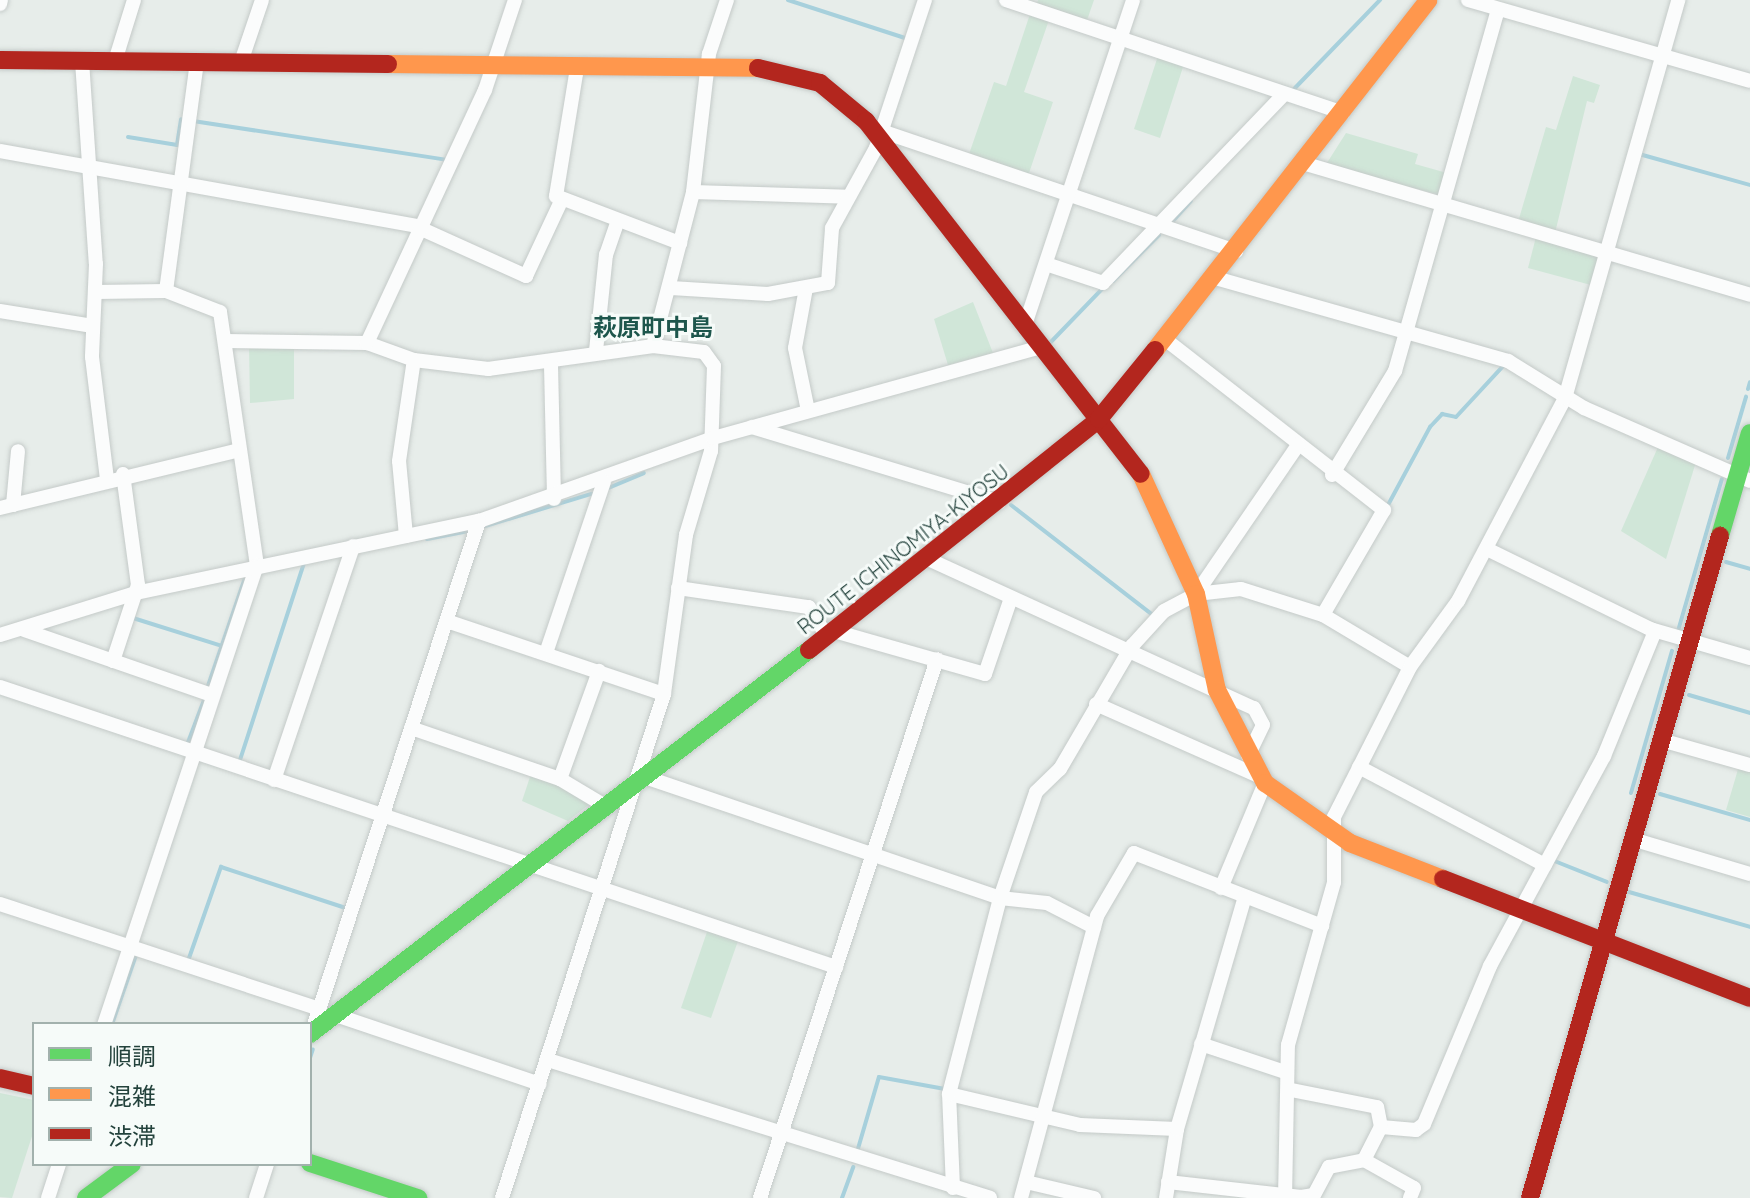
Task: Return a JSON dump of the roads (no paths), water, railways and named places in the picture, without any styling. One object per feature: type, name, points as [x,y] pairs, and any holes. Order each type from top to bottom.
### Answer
[{"type":"street","points":[[115,61],[134,0]]},
{"type":"street","points":[[241,62],[262,0]]},
{"type":"street","points":[[367,343],[494,67],[515,0]]},
{"type":"street","points":[[653,346],[671,288],[693,192],[708,67],[727,0]]},
{"type":"street","points":[[671,288],[720,295],[806,288],[828,283],[832,228],[880,134],[925,0]]},
{"type":"street","points":[[1006,0],[1343,113]]},
{"type":"street","points":[[1025,325],[1133,0]]},
{"type":"street","name":"ROUTE ICHINOMIYA-KIYOSU","points":[[312,1034],[327,1012],[533,866],[928,559],[1099,419],[1306,164],[1428,0]]},
{"type":"street","points":[[1468,0],[1750,81]]},
{"type":"street","points":[[1285,1196],[1291,1090],[1285,1072],[1334,882],[1334,817],[1410,667],[1487,549],[1565,398],[1678,0]]},
{"type":"street","points":[[1332,475],[1395,371],[1498,9]]},
{"type":"street","points":[[0,60],[771,68],[820,83],[880,134],[1099,419],[1162,508],[1196,594],[1217,690],[1248,756],[1263,780]]},
{"type":"street","points":[[82,61],[96,292],[93,326],[107,479]]},
{"type":"street","points":[[166,291],[177,183],[197,62]]},
{"type":"street","points":[[577,68],[556,196],[680,243]]},
{"type":"street","points":[[1046,264],[1103,283],[1161,226],[1284,94]]},
{"type":"street","points":[[880,134],[1236,251]]},
{"type":"street","points":[[0,151],[89,173],[177,183],[420,228],[526,276],[562,199]]},
{"type":"street","points":[[1306,164],[1750,295]]},
{"type":"street","points":[[693,192],[848,197]]},
{"type":"street","points":[[596,351],[606,255],[618,221]]},
{"type":"street","points":[[1215,278],[1508,361],[1565,398],[1744,479]]},
{"type":"street","points":[[806,288],[795,348],[808,411]]},
{"type":"street","points":[[96,292],[166,291],[215,305],[225,341],[257,565],[105,1022]]},
{"type":"street","points":[[0,311],[93,326]]},
{"type":"street","points":[[1165,339],[1332,475],[1384,510],[1323,615]]},
{"type":"street","points":[[225,341],[367,343],[414,360],[488,369],[551,365],[596,351],[653,346],[709,356],[713,438],[678,588],[664,694],[642,779],[502,1198]]},
{"type":"street","points":[[0,635],[136,593],[257,565],[479,521],[604,482],[713,438],[1042,347]]},
{"type":"street","points":[[406,536],[399,461],[414,360]]},
{"type":"street","points":[[551,365],[554,499]]},
{"type":"street","points":[[751,427],[999,502]]},
{"type":"street","points":[[1530,1198],[1690,640],[1744,479],[1750,433]]},
{"type":"street","points":[[1196,594],[1298,445]]},
{"type":"street","points":[[18,451],[7,506],[123,474],[239,450]]},
{"type":"street","points":[[113,661],[136,593],[123,474]]},
{"type":"street","points":[[546,653],[604,482]]},
{"type":"street","points":[[327,1012],[383,815],[479,521]]},
{"type":"street","points":[[274,780],[353,546]]},
{"type":"street","points":[[1487,549],[1655,631],[1750,658]]},
{"type":"street","points":[[928,559],[1011,598],[1132,646],[1260,712],[1263,725],[1248,756]]},
{"type":"street","points":[[678,588],[809,607],[830,634],[937,659],[985,674],[1011,598]]},
{"type":"street","points":[[953,1188],[949,1094],[1000,898],[1036,792],[1060,769],[1132,646],[1164,611],[1196,594],[1241,589],[1323,615],[1410,667]]},
{"type":"street","points":[[447,621],[664,694]]},
{"type":"street","points":[[24,630],[212,695]]},
{"type":"street","points":[[1381,1127],[1416,1130],[1424,1124],[1490,966],[1526,908],[1545,865],[1604,756],[1655,631]]},
{"type":"street","points":[[760,1198],[937,659]]},
{"type":"street","points":[[560,779],[599,671]]},
{"type":"street","points":[[0,687],[836,967]]},
{"type":"street","points":[[1096,704],[1263,780],[1334,835],[1750,998]]},
{"type":"street","points":[[411,728],[560,779],[607,807]]},
{"type":"street","points":[[1661,740],[1750,765]]},
{"type":"street","points":[[1359,767],[1545,865]]},
{"type":"street","points":[[642,779],[1000,898],[1047,903],[1094,927]]},
{"type":"street","points":[[1221,888],[1263,780]]},
{"type":"street","points":[[1632,839],[1750,874]]},
{"type":"street","points":[[1021,1198],[1094,927],[1134,853],[1322,926]]},
{"type":"street","points":[[1166,1198],[1177,1129],[1245,897]]},
{"type":"street","points":[[0,904],[540,1084]]},
{"type":"street","points":[[1201,1044],[1285,1072]]},
{"type":"street","points":[[548,1060],[780,1137],[990,1198]]},
{"type":"street","points":[[0,1078],[32,1086]]},
{"type":"street","points":[[1291,1090],[1377,1107],[1381,1127],[1364,1160]]},
{"type":"street","points":[[949,1094],[1044,1117],[1177,1129]]},
{"type":"street","points":[[1168,1182],[1285,1196],[1314,1195],[1329,1167],[1364,1160],[1414,1188],[1410,1198]]},
{"type":"street","points":[[312,1164],[418,1198]]},
{"type":"street","points":[[48,1198],[58,1166]]},
{"type":"street","points":[[86,1198],[129,1166]]},
{"type":"street","points":[[256,1198],[266,1166]]},
{"type":"street","points":[[1026,1182],[1094,1198]]},
{"type":"waterway","points":[[788,0],[905,38]]},
{"type":"waterway","points":[[1294,89],[1380,0]]},
{"type":"waterway","points":[[128,137],[177,145],[181,119]]},
{"type":"waterway","points":[[193,121],[447,160]]},
{"type":"waterway","points":[[1639,154],[1750,185]]},
{"type":"waterway","points":[[1172,222],[1191,201]]},
{"type":"waterway","points":[[1113,281],[1159,235]]},
{"type":"waterway","points":[[1048,345],[1103,288]]},
{"type":"waterway","points":[[1388,505],[1430,427],[1442,414],[1456,417],[1503,366]]},
{"type":"waterway","points":[[1748,389],[1750,382]]},
{"type":"waterway","points":[[1728,458],[1746,397]]},
{"type":"waterway","points":[[606,489],[644,473]]},
{"type":"waterway","points":[[1678,631],[1722,479]]},
{"type":"waterway","points":[[485,526],[591,494]]},
{"type":"waterway","points":[[1011,505],[1153,615]]},
{"type":"waterway","points":[[427,539],[468,531]]},
{"type":"waterway","points":[[1726,562],[1750,569]]},
{"type":"waterway","points":[[239,763],[304,563]]},
{"type":"waterway","points":[[208,686],[245,578]]},
{"type":"waterway","points":[[133,618],[222,646]]},
{"type":"waterway","points":[[1631,793],[1672,651]]},
{"type":"waterway","points":[[1689,695],[1750,713]]},
{"type":"waterway","points":[[187,745],[204,700]]},
{"type":"waterway","points":[[1660,794],[1750,820]]},
{"type":"waterway","points":[[1552,860],[1607,882]]},
{"type":"waterway","points":[[188,961],[221,867],[346,908]]},
{"type":"waterway","points":[[1629,892],[1750,927]]},
{"type":"waterway","points":[[113,1022],[136,955]]},
{"type":"waterway","points":[[857,1152],[879,1077],[945,1089]]},
{"type":"waterway","points":[[842,1198],[853,1167]]},
{"type":"district","name":"萩原町中島","points":[[653,328]]}]
